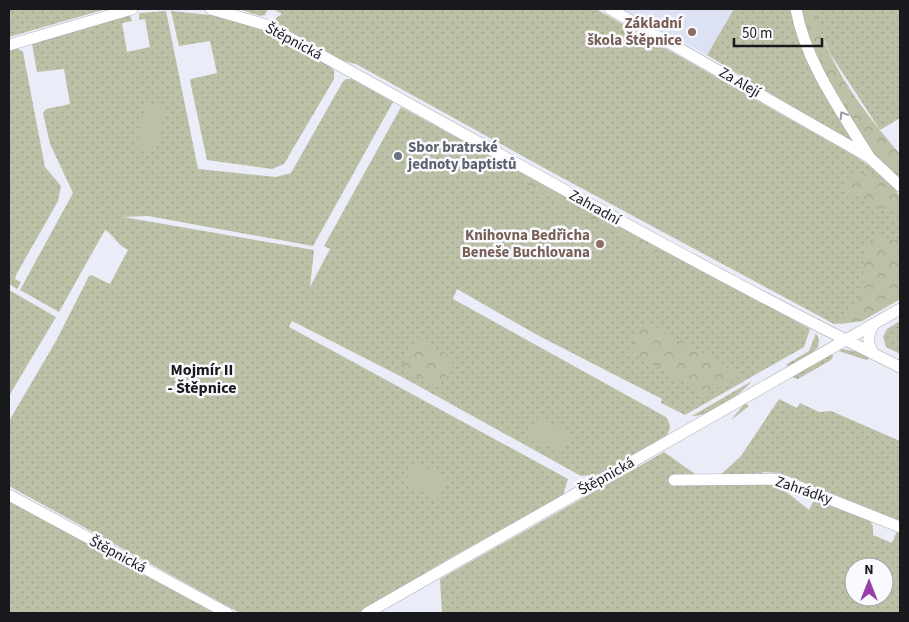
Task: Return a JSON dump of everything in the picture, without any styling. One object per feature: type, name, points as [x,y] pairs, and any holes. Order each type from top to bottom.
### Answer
[{"type":"street","points":[[9,45],[132,9]]},
{"type":"street","name":"Štěpnická","points":[[211,9],[266,25],[346,68]]},
{"type":"street","name":"Za Alejí","points":[[610,9],[869,157],[900,186]]},
{"type":"street","name":"Za Alejí","points":[[796,9],[807,50],[821,78],[869,157]]},
{"type":"street","name":"Zahradní","points":[[346,68],[694,262],[900,367]]},
{"type":"street","name":"Štěpnická","points":[[367,613],[900,309]]},
{"type":"street","points":[[874,324],[869,338],[870,349],[874,354]]},
{"type":"street","name":"Zahrádky","points":[[674,480],[778,480],[900,527]]},
{"type":"street","name":"Štěpnická","points":[[9,495],[227,613]]},
{"type":"shaded area","name":"Základní škola Štěpnice","points":[[620,9],[734,9],[707,55]]},
{"type":"green space","points":[[9,9],[106,9],[9,37]]},
{"type":"green space","points":[[239,9],[268,9],[265,15],[260,16]]},
{"type":"green space","points":[[273,9],[596,9],[855,156],[885,179],[900,197],[900,299],[862,321],[834,324],[356,64],[343,61],[279,25],[276,22],[276,18],[282,14]]},
{"type":"green space","points":[[734,9],[900,9],[900,118],[880,130],[831,55],[820,31],[835,64],[854,96],[876,126],[900,154],[900,187],[879,160],[707,55]]},
{"type":"green space","points":[[800,9],[814,9],[818,28],[836,66],[874,123],[900,154],[900,182],[854,124],[811,49]]},
{"type":"green space","points":[[166,11],[198,169],[276,177],[291,173],[346,79],[352,79],[393,102],[313,246],[148,216],[123,217],[314,250],[310,287],[330,249],[324,246],[401,107],[810,329],[804,347],[685,415],[661,403],[662,399],[539,336],[457,289],[453,299],[666,417],[670,426],[667,435],[601,474],[581,476],[404,378],[292,321],[289,327],[568,479],[563,495],[447,560],[359,613],[240,613],[9,486],[9,421],[56,341],[89,276],[91,275],[110,284],[128,250],[105,230],[59,312],[20,290],[73,193],[50,144],[43,113],[46,109],[70,104],[64,69],[37,72],[32,44],[130,15],[132,21],[122,23],[127,52],[150,47],[145,19],[139,20],[139,13]]},
{"type":"green space","points":[[171,11],[211,15],[258,28],[331,67],[334,71],[334,79],[284,164],[272,169],[207,160],[190,81],[191,79],[217,73],[210,41],[179,46]]},
{"type":"green space","points":[[17,48],[23,52],[45,167],[61,186],[58,201],[16,275],[15,279],[21,282],[17,289],[9,284],[9,50]]},
{"type":"green space","points":[[146,104],[166,109],[155,152],[135,147]]},
{"type":"green space","points":[[853,173],[874,176],[893,187],[901,201],[900,215],[847,191],[844,181]]},
{"type":"green space","points":[[525,174],[659,248],[659,251],[652,253],[521,181],[521,177]]},
{"type":"green space","points":[[874,235],[892,240],[900,239],[900,299],[862,321],[840,324],[861,291],[864,255]]},
{"type":"green space","points":[[9,290],[56,317],[9,396]]},
{"type":"green space","points":[[900,321],[900,354],[886,347],[883,337],[887,329]]},
{"type":"green space","points":[[650,324],[734,370],[741,376],[704,394],[629,351],[642,325]]},
{"type":"green space","points":[[816,333],[819,340],[818,347],[787,367],[787,364],[809,351]]},
{"type":"green space","points":[[417,338],[454,359],[439,388],[401,367]]},
{"type":"green space","points":[[842,349],[864,353],[870,358],[866,360],[839,351]]},
{"type":"green space","points":[[832,353],[833,357],[831,360],[798,379],[794,378],[793,376]]},
{"type":"green space","points":[[752,381],[741,392],[716,409],[692,416]]},
{"type":"green space","points":[[779,399],[797,408],[800,403],[819,412],[831,411],[900,441],[900,521],[781,473],[762,472],[809,510],[813,502],[820,501],[870,521],[873,526],[873,535],[892,543],[897,531],[900,533],[900,613],[442,613],[440,579],[664,452],[695,474],[716,479],[741,456]]},
{"type":"green space","points":[[745,403],[749,406],[731,420]]},
{"type":"green space","points":[[538,417],[571,434],[561,453],[528,436]]},
{"type":"green space","points":[[416,462],[448,480],[437,500],[405,483]]},
{"type":"green space","points":[[9,499],[213,612],[214,613],[9,613]]},
{"type":"place","name":"Základní škola Štěpnice","points":[[692,32]]},
{"type":"place","name":"Sbor bratrské jednoty baptistů","points":[[398,156]]},
{"type":"place","name":"Knihovna Bedřicha Beneše Buchlovana","points":[[600,244]]},
{"type":"district","name":"Mojmír II - Štěpnice","points":[[202,378]]}]
